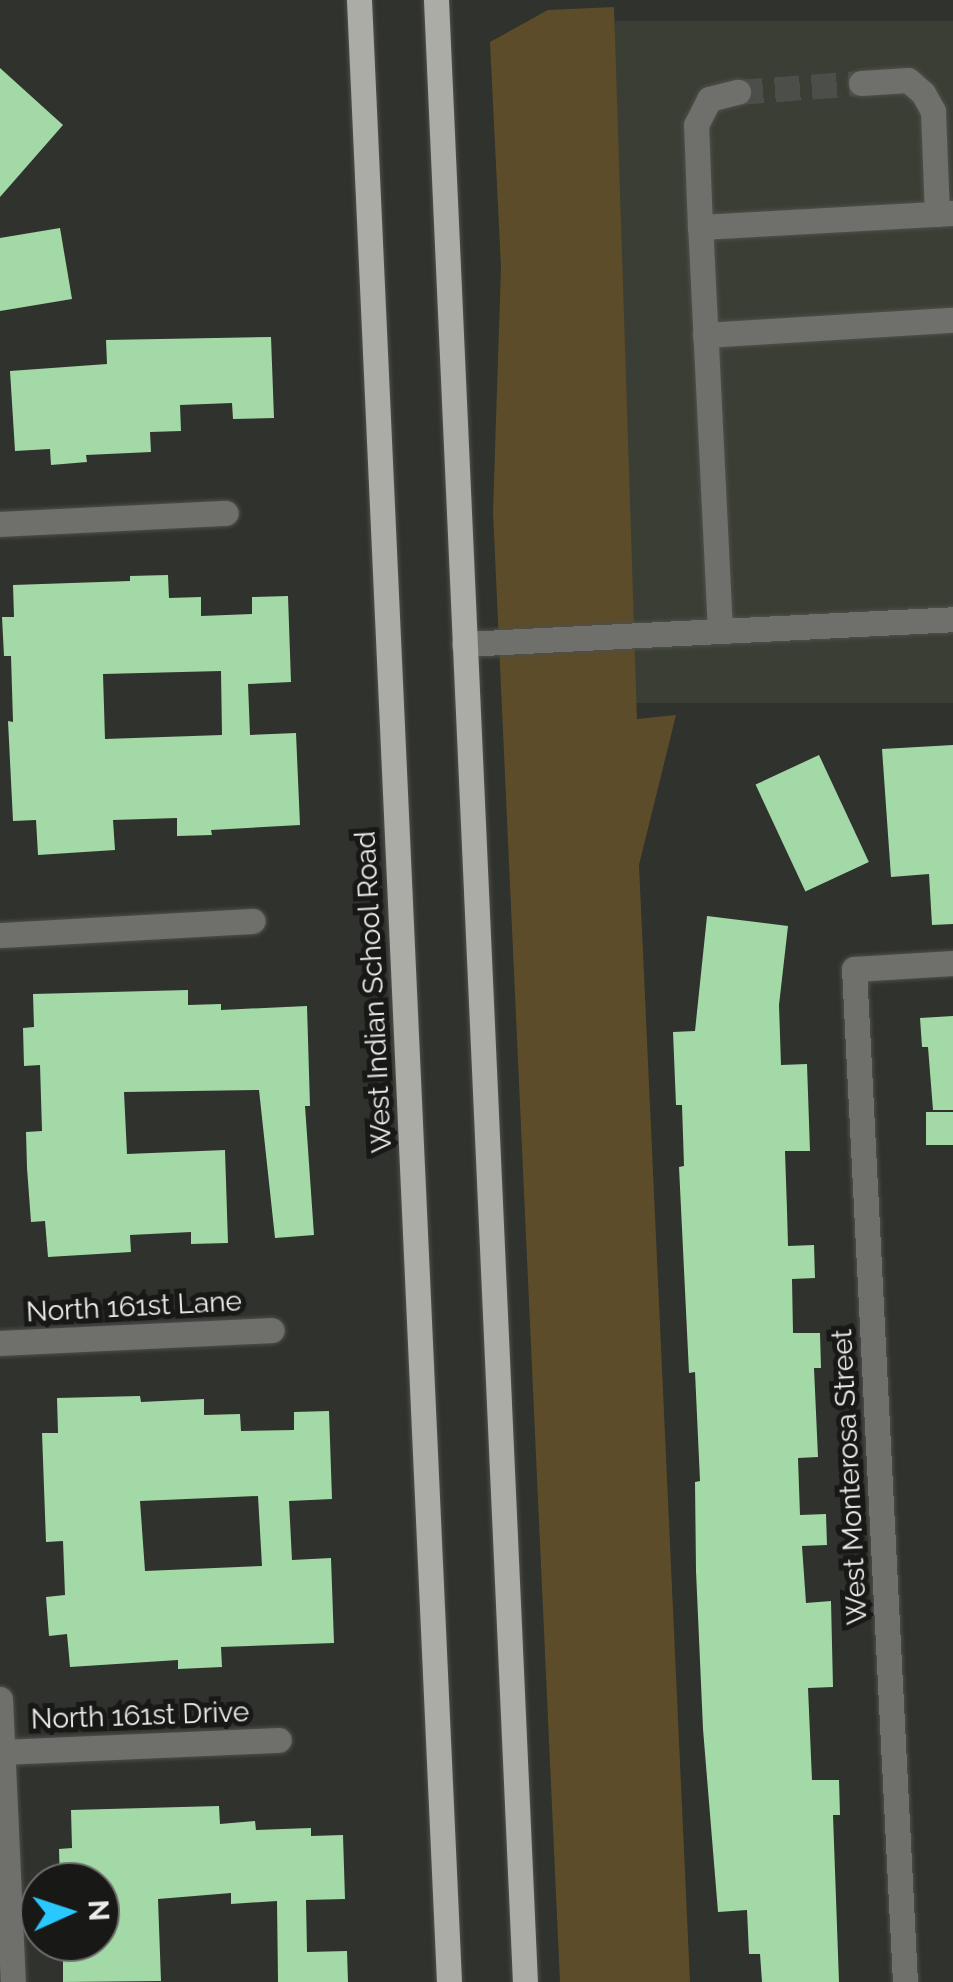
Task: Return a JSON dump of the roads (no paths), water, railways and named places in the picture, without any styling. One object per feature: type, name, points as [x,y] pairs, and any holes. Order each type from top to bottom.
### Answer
[{"type":"main road","name":"West Indian School Road","points":[[359,0],[449,1982]]},
{"type":"main road","points":[[436,0],[524,1982]]},
{"type":"street","points":[[700,228],[945,214],[933,111],[923,93],[908,80],[862,83]]},
{"type":"street","points":[[720,631],[696,125],[709,99],[738,92]]},
{"type":"street","points":[[706,335],[953,320]]},
{"type":"street","points":[[0,524],[226,514]]},
{"type":"street","points":[[464,644],[953,619]]},
{"type":"street","points":[[0,936],[252,921]]},
{"type":"street","name":"West Monterosa Street","points":[[905,1982],[854,969],[953,963]]},
{"type":"street","name":"North 161st Lane","points":[[0,1344],[272,1330]]},
{"type":"street","points":[[0,1699],[13,1982]]},
{"type":"street","name":"North 161st Drive","points":[[2,1752],[279,1740]]},
{"type":"tunnel","points":[[738,92],[861,83]]}]
